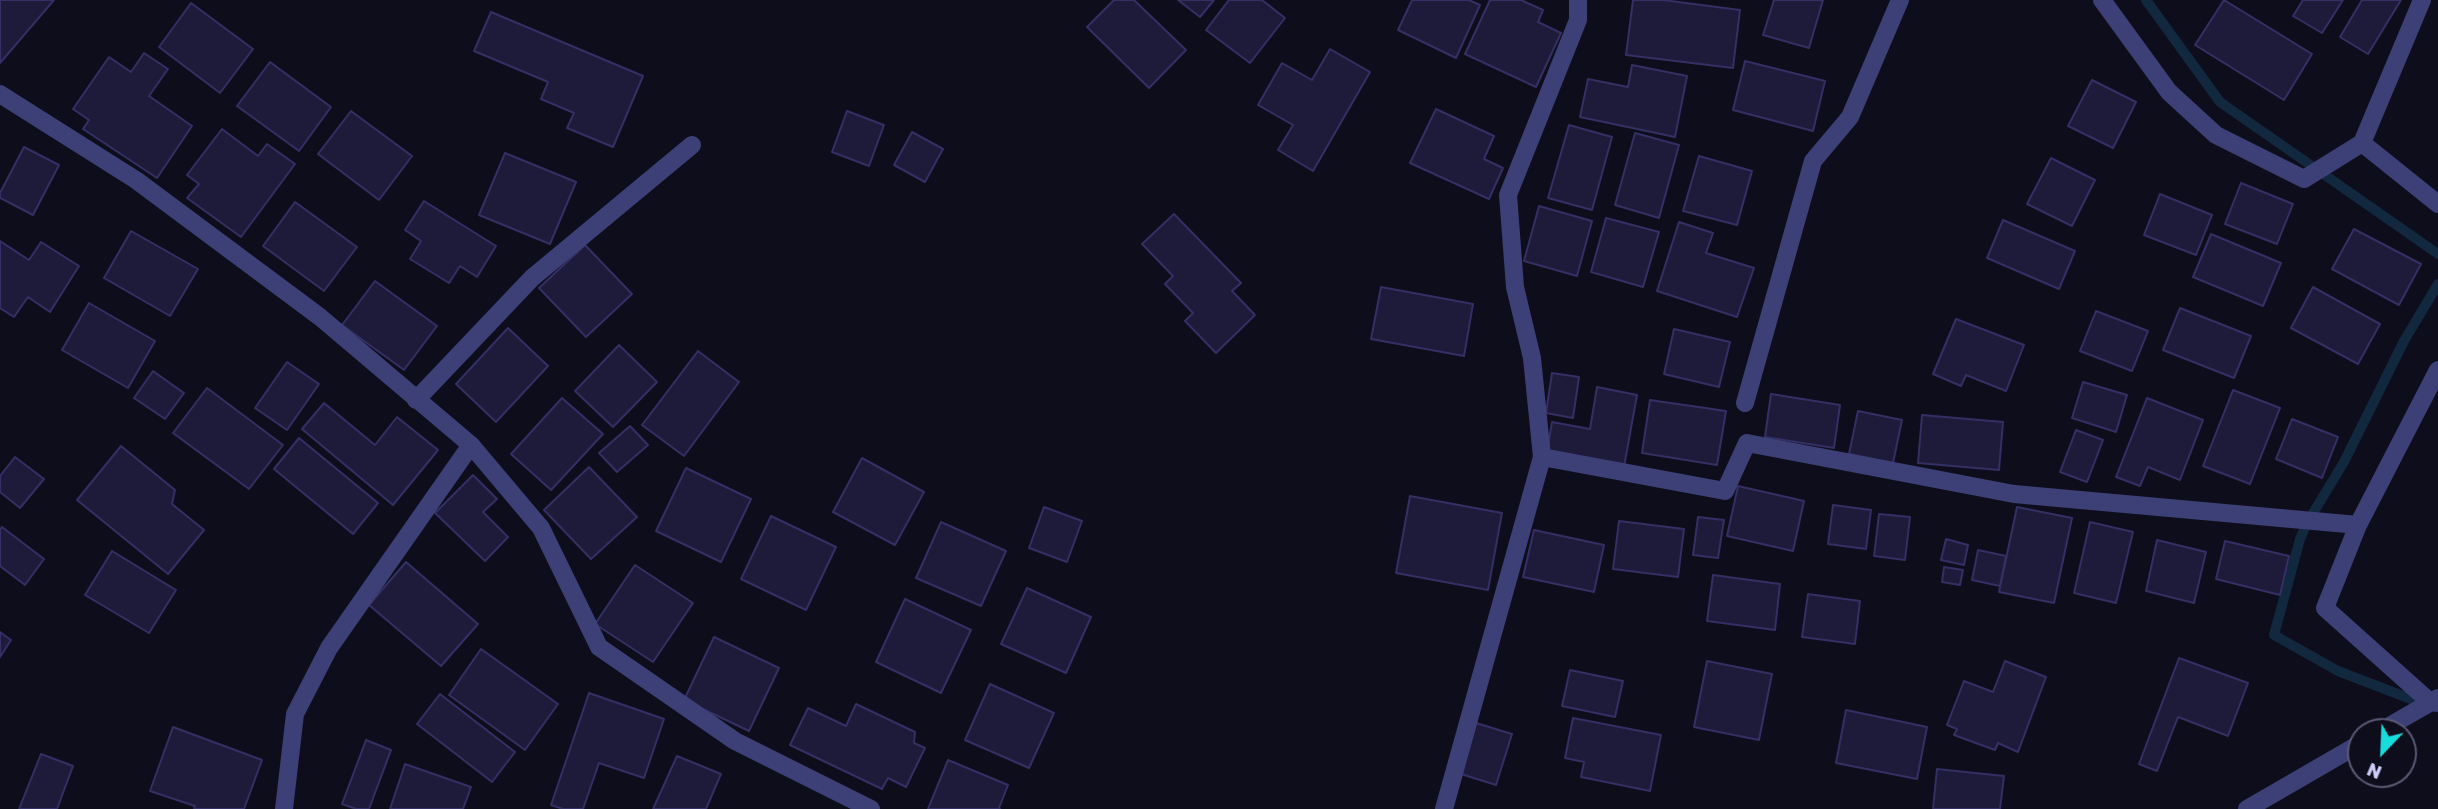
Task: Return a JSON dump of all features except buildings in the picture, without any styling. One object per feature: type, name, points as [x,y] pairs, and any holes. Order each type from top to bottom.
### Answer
[{"type":"street","points":[[1444,809],[1542,457],[1532,358],[1515,287],[1508,195],[1578,20],[1578,0]]},
{"type":"street","points":[[1745,403],[1813,161],[1850,117],[1900,0]]},
{"type":"street","points":[[2102,0],[2169,92],[2216,135],[2304,179],[2362,143],[2422,0]]},
{"type":"street","points":[[0,94],[136,180],[320,317],[471,445],[541,527],[599,647],[735,741],[871,809]]},
{"type":"street","points":[[2362,143],[2438,204]]},
{"type":"street","points":[[416,400],[532,278],[692,145]]},
{"type":"street","points":[[2404,718],[2435,701],[2325,608],[2358,525],[2438,370]]},
{"type":"street","points":[[1542,457],[1725,491],[1747,443],[2014,494],[2358,525]]},
{"type":"street","points":[[284,809],[295,714],[300,703],[329,649],[471,445]]},
{"type":"street","points":[[2247,809],[2347,751]]},
{"type":"waterway","points":[[2146,0],[2220,102],[2438,254]]},
{"type":"waterway","points":[[2429,706],[2338,671],[2274,635],[2300,539],[2307,523],[2344,462],[2404,341],[2438,284]]}]
